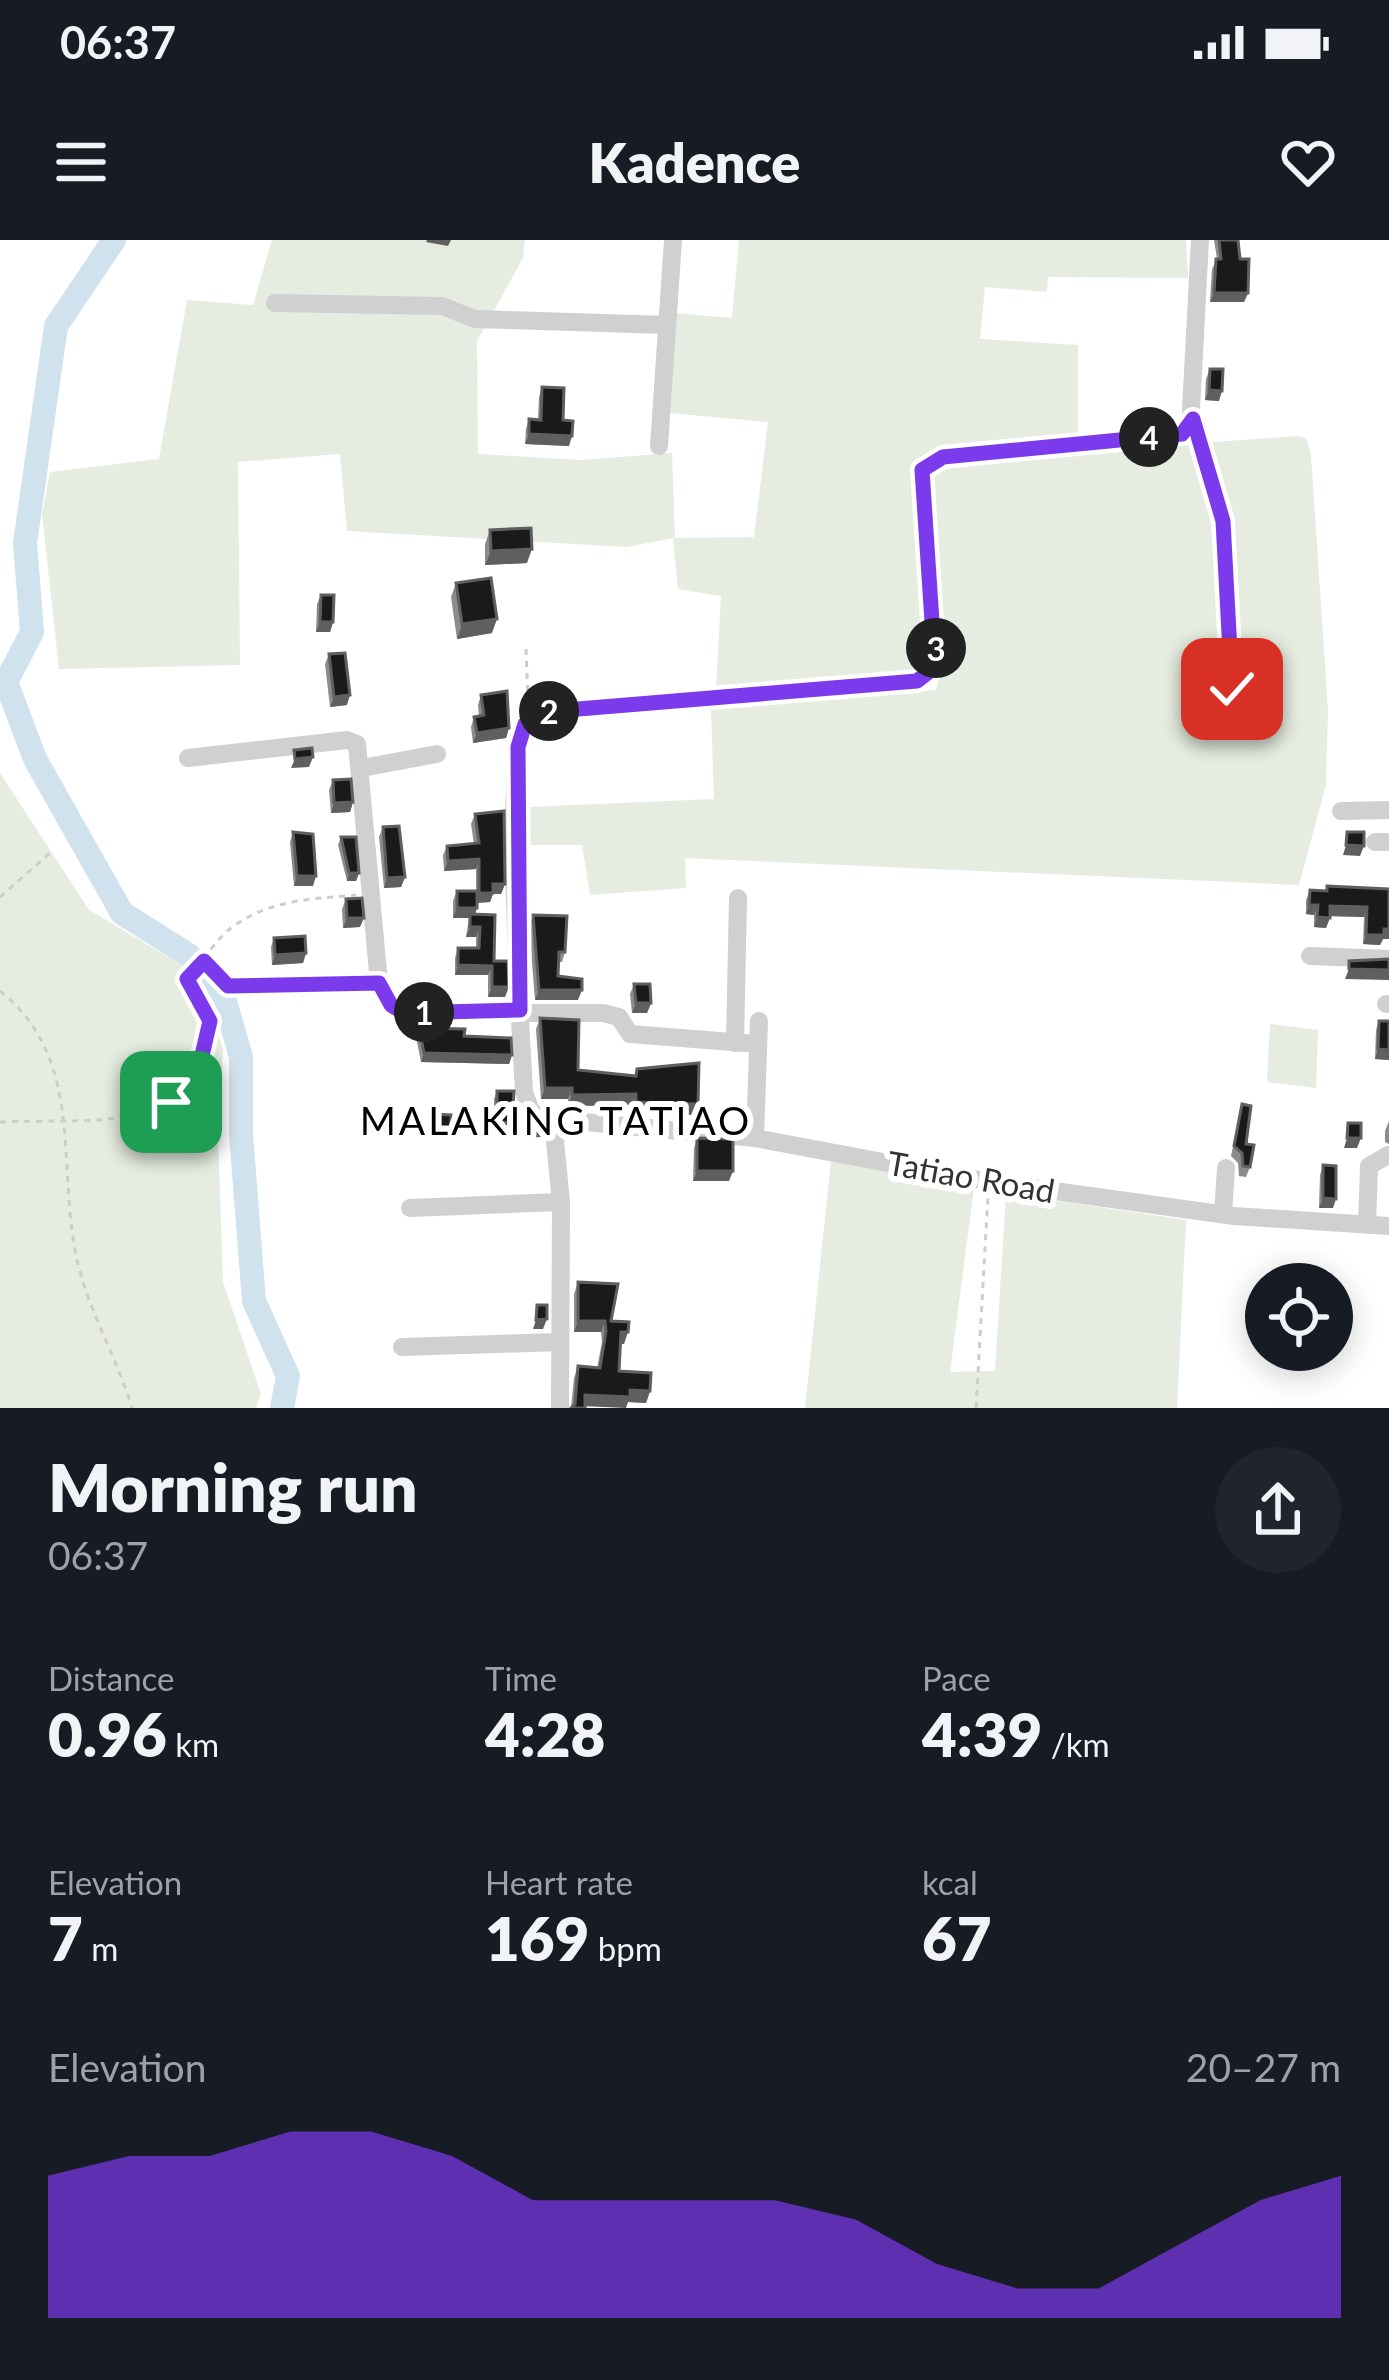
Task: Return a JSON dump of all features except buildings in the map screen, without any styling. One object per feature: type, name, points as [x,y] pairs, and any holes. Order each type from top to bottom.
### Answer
[{"type":"street","points":[[659,446],[673,240]]},
{"type":"street","points":[[560,1408],[561,1202],[554,1120],[531,1111],[524,1092],[518,747],[525,724],[542,712],[564,708],[917,681],[935,667],[936,641],[922,470],[943,457],[1182,434],[1193,419],[1200,240]]},
{"type":"street","points":[[275,303],[442,306],[476,319],[666,325]]},
{"type":"street","points":[[188,758],[347,740],[357,744],[379,983],[391,1005],[404,1013],[603,1013],[619,1017],[630,1034],[758,1044]]},
{"type":"street","points":[[362,768],[436,754]]},
{"type":"street","points":[[1341,811],[1389,810]]},
{"type":"street","points":[[735,1043],[738,898]]},
{"type":"street","points":[[1310,956],[1389,959]]},
{"type":"street","points":[[755,1138],[759,1022]]},
{"type":"street","name":"Tatiao Road","points":[[554,1120],[755,1138],[990,1182],[1223,1214],[1389,1226]]},
{"type":"street","points":[[1367,1224],[1369,1166],[1388,1155]]},
{"type":"street","points":[[1223,1214],[1226,1168]]},
{"type":"street","points":[[410,1208],[561,1202]]},
{"type":"street","points":[[402,1347],[559,1342]]},
{"type":"path","points":[[1193,419],[1223,521],[1232,689]]},
{"type":"path","points":[[525,724],[532,697],[526,649]]},
{"type":"path","points":[[0,897],[50,853]]},
{"type":"path","points":[[0,1122],[132,1115],[171,1102],[200,1064],[210,1021],[187,979],[231,928],[256,918],[273,902],[370,893]]},
{"type":"path","points":[[204,961],[228,986],[379,983]]},
{"type":"path","points":[[0,991],[37,1031],[55,1068],[65,1118],[74,1249],[132,1408]]},
{"type":"path","points":[[976,1408],[990,1182]]},
{"type":"shaded area","points":[[272,240],[525,240],[523,258],[477,341],[478,454],[581,460],[672,453],[675,538],[754,537],[768,422],[670,413],[676,313],[732,318],[739,240],[1186,240],[1188,278],[1048,277],[1047,292],[985,287],[980,339],[1078,345],[1078,436],[941,449],[915,465],[930,644],[926,663],[915,674],[716,689],[721,596],[678,589],[673,538],[627,547],[347,531],[340,454],[238,462],[240,665],[59,669],[42,515],[50,472],[159,459],[187,300],[253,305]]},
{"type":"shaded area","points":[[1306,438],[1311,455],[1328,710],[1326,785],[1299,885],[685,858],[686,888],[590,895],[582,845],[527,845],[529,807],[714,799],[711,709],[936,690],[942,668],[929,473],[946,465],[1048,454]]},
{"type":"shaded area","points":[[0,773],[89,910],[197,974],[223,1049],[218,1137],[223,1282],[261,1394],[256,1408],[0,1408]]},
{"type":"shaded area","points":[[1270,1024],[1318,1030],[1316,1088],[1267,1082]]},
{"type":"shaded area","points":[[831,1161],[974,1188],[950,1372],[995,1371],[1006,1193],[1186,1220],[1177,1408],[805,1408]]},
{"type":"waterway","points":[[114,240],[56,326],[25,543],[32,632],[6,682],[35,759],[122,913],[190,956],[223,994],[241,1057],[241,1135],[254,1301],[288,1376],[282,1408]]},
{"type":"district","name":"MALAKING TATIAO","points":[[556,1121]]},
{"type":"route","points":[[171,1102],[200,1064],[210,1021],[187,979],[204,961],[228,986],[379,983],[391,1005],[404,1013],[520,1010],[518,747],[525,724],[542,712],[917,681],[935,667],[922,470],[943,457],[1182,434],[1193,419],[1223,521],[1232,689]]}]
